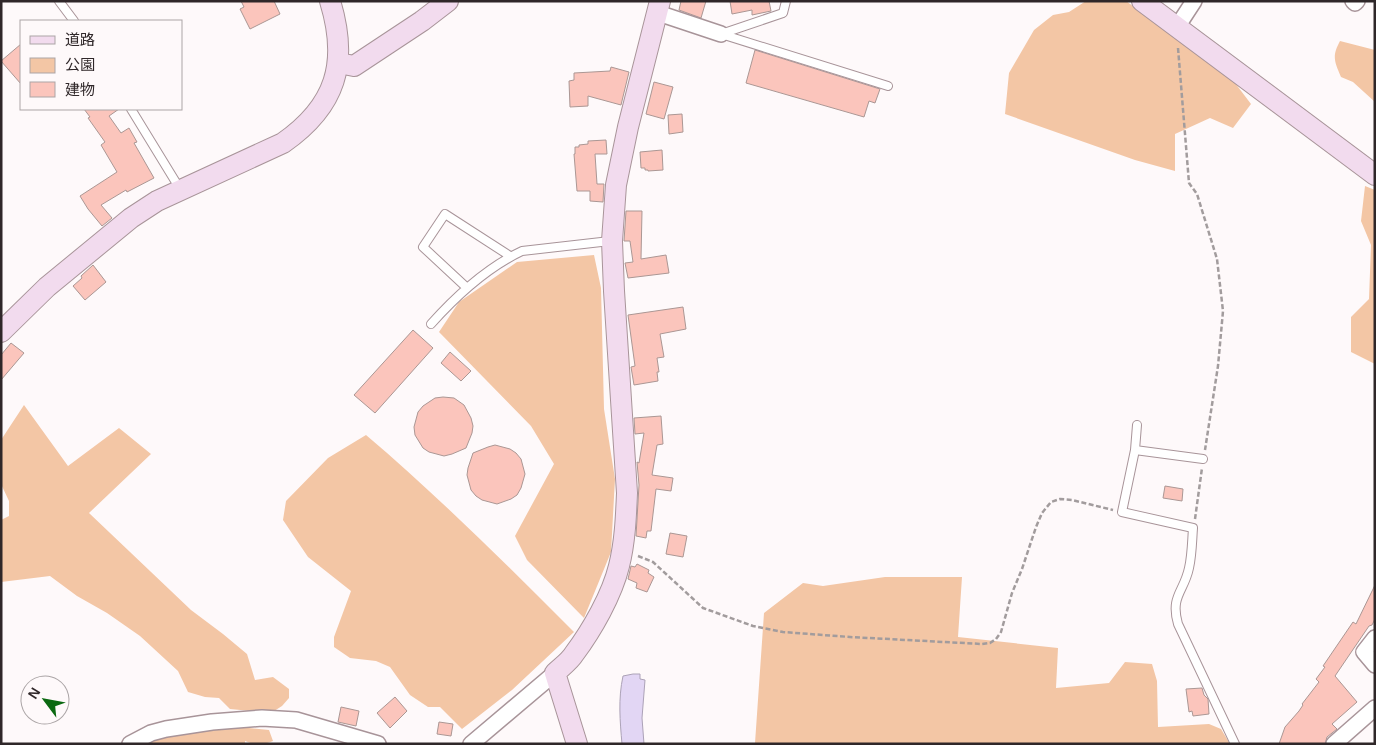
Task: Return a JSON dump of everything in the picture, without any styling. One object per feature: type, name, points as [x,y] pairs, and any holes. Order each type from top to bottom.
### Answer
[{"type":"street","points":[[1,332],[47,287],[130,218],[157,201],[283,143],[301,130],[315,115],[327,97],[339,63],[338,29],[330,1]]},
{"type":"street","points":[[339,63],[354,66],[422,21],[448,1]]},
{"type":"street","points":[[1142,1],[1375,176]]},
{"type":"street","points":[[1177,27],[1194,1]]},
{"type":"street","points":[[471,744],[555,674],[573,656],[612,588],[622,553],[627,493],[612,241],[618,175],[628,127],[659,7],[721,34]]},
{"type":"street","points":[[1375,638],[1364,652],[1375,665]]},
{"type":"street","points":[[555,674],[577,744]]},
{"type":"street","points":[[1334,744],[1375,708]]},
{"type":"street","points":[[130,744],[151,732],[166,729],[212,722],[262,718],[296,720],[378,744]]},
{"type":"lane","points":[[59,1],[73,20]]},
{"type":"lane","points":[[721,34],[783,12],[786,1]]},
{"type":"lane","points":[[721,34],[888,86]]},
{"type":"lane","points":[[132,110],[180,190]]},
{"type":"lane","points":[[466,287],[423,247],[445,214],[510,256]]},
{"type":"lane","points":[[431,324],[466,287],[510,256],[522,251],[612,241]]},
{"type":"lane","points":[[1137,425],[1135,450],[1122,512],[1193,528],[1189,569],[1176,599],[1175,613],[1178,624],[1236,744]]},
{"type":"lane","points":[[1135,450],[1203,459]]},
{"type":"path","points":[[1177,27],[1189,183],[1197,194],[1217,259],[1223,311],[1218,366],[1193,528]]},
{"type":"path","points":[[622,553],[653,562],[703,608],[753,626],[783,632],[982,644],[996,639],[1001,632],[1012,593],[1036,527],[1042,513],[1051,502],[1060,499],[1072,500],[1122,512]]},
{"type":"green space","points":[[1086,1],[1126,1],[1232,79],[1251,104],[1233,128],[1210,118],[1175,134],[1175,171],[1135,160],[1005,114],[1009,73],[1034,30],[1053,15],[1069,12]]},
{"type":"green space","points":[[1340,41],[1375,50],[1375,102],[1353,82],[1341,77],[1335,59]]},
{"type":"green space","points":[[1365,186],[1375,190],[1375,364],[1351,352],[1351,317],[1369,299],[1371,245],[1361,221]]},
{"type":"green space","points":[[594,255],[601,288],[604,409],[615,479],[611,552],[584,618],[527,560],[515,536],[554,464],[531,426],[439,332],[459,302],[517,262]]},
{"type":"green space","points":[[24,405],[68,466],[119,428],[151,454],[89,513],[191,610],[247,654],[255,680],[273,677],[289,689],[289,698],[282,706],[271,713],[230,709],[219,698],[205,697],[188,692],[178,671],[140,636],[107,613],[77,596],[50,576],[1,582],[1,520],[9,516],[9,501],[1,484],[1,440]]},
{"type":"green space","points":[[366,435],[498,556],[574,632],[512,690],[462,729],[440,707],[428,707],[410,695],[390,667],[376,661],[350,658],[334,647],[334,637],[351,591],[308,557],[283,520],[286,501],[328,458]]},
{"type":"green space","points":[[885,577],[962,577],[958,637],[1058,648],[1056,688],[1109,683],[1125,662],[1152,664],[1157,681],[1158,727],[1209,724],[1221,729],[1230,744],[755,743],[764,613],[803,583],[823,586]]},
{"type":"green space","points":[[208,728],[269,730],[273,741],[259,744],[245,741],[245,744],[145,744],[164,735]]},
{"type":"shaded area","points":[[640,674],[640,679],[645,680],[642,718],[644,744],[622,744],[621,685],[623,676]]},
{"type":"building","points":[[241,1],[274,1],[280,14],[250,29],[240,9],[244,7]]},
{"type":"building","points":[[681,1],[706,1],[701,18],[679,10]]},
{"type":"building","points":[[730,1],[769,1],[771,11],[752,15],[752,10],[732,14]]},
{"type":"building","points":[[20,45],[20,83],[1,61]]},
{"type":"building","points":[[755,50],[880,89],[875,103],[869,101],[864,117],[746,83]]},
{"type":"building","points":[[611,67],[629,72],[621,105],[588,96],[588,106],[570,107],[569,81],[574,80],[574,73],[610,71]]},
{"type":"building","points":[[654,82],[673,87],[664,119],[646,114]]},
{"type":"building","points":[[85,110],[118,110],[109,116],[121,133],[129,128],[137,142],[134,143],[154,178],[127,192],[126,190],[101,205],[112,218],[102,226],[80,196],[117,172],[101,145],[105,142],[88,118],[90,117]]},
{"type":"building","points":[[682,114],[683,132],[669,134],[668,115]]},
{"type":"building","points":[[606,140],[607,154],[595,154],[597,184],[604,184],[603,202],[590,201],[590,191],[577,191],[575,147],[588,144],[588,141]]},
{"type":"building","points":[[662,150],[663,170],[648,171],[645,168],[641,168],[640,152]]},
{"type":"building","points":[[626,211],[642,211],[641,259],[666,255],[669,273],[628,278],[625,263],[633,262],[630,241],[624,241]]},
{"type":"building","points":[[93,265],[106,282],[85,300],[73,286]]},
{"type":"building","points":[[683,307],[686,329],[660,334],[664,357],[657,358],[658,381],[634,385],[631,367],[635,366],[628,315]]},
{"type":"building","points":[[413,330],[433,348],[375,413],[354,395]]},
{"type":"building","points":[[11,343],[24,353],[1,380],[1,355]]},
{"type":"building","points":[[450,352],[471,371],[461,381],[441,363]]},
{"type":"building","points":[[435,398],[454,398],[464,405],[473,426],[466,448],[444,456],[429,452],[423,448],[415,435],[414,427],[418,412],[423,406]]},
{"type":"building","points":[[661,416],[663,444],[657,445],[652,475],[673,478],[671,491],[656,489],[651,531],[647,531],[646,538],[636,536],[639,485],[637,462],[639,463],[644,433],[635,434],[634,418]]},
{"type":"building","points":[[495,445],[510,449],[516,453],[521,459],[525,474],[517,495],[497,504],[482,500],[476,496],[471,490],[467,475],[473,453]]},
{"type":"building","points":[[1165,486],[1183,489],[1182,501],[1163,498]]},
{"type":"building","points":[[670,533],[687,536],[683,557],[666,554]]},
{"type":"building","points":[[637,564],[649,570],[648,573],[654,577],[647,592],[636,588],[637,583],[628,579],[631,566],[635,567]]},
{"type":"building","points":[[1375,585],[1375,619],[1335,676],[1357,702],[1332,724],[1337,729],[1327,737],[1325,744],[1279,744],[1285,727],[1299,711],[1302,704],[1319,682],[1316,679],[1325,667],[1323,666],[1353,622],[1356,624]]},
{"type":"building","points":[[1202,688],[1204,695],[1208,699],[1209,714],[1193,716],[1192,711],[1189,712],[1186,689]]},
{"type":"building","points":[[395,697],[407,711],[390,728],[377,713]]},
{"type":"building","points":[[341,707],[359,711],[356,726],[338,722]]},
{"type":"building","points":[[439,722],[453,724],[451,736],[437,734]]}]
